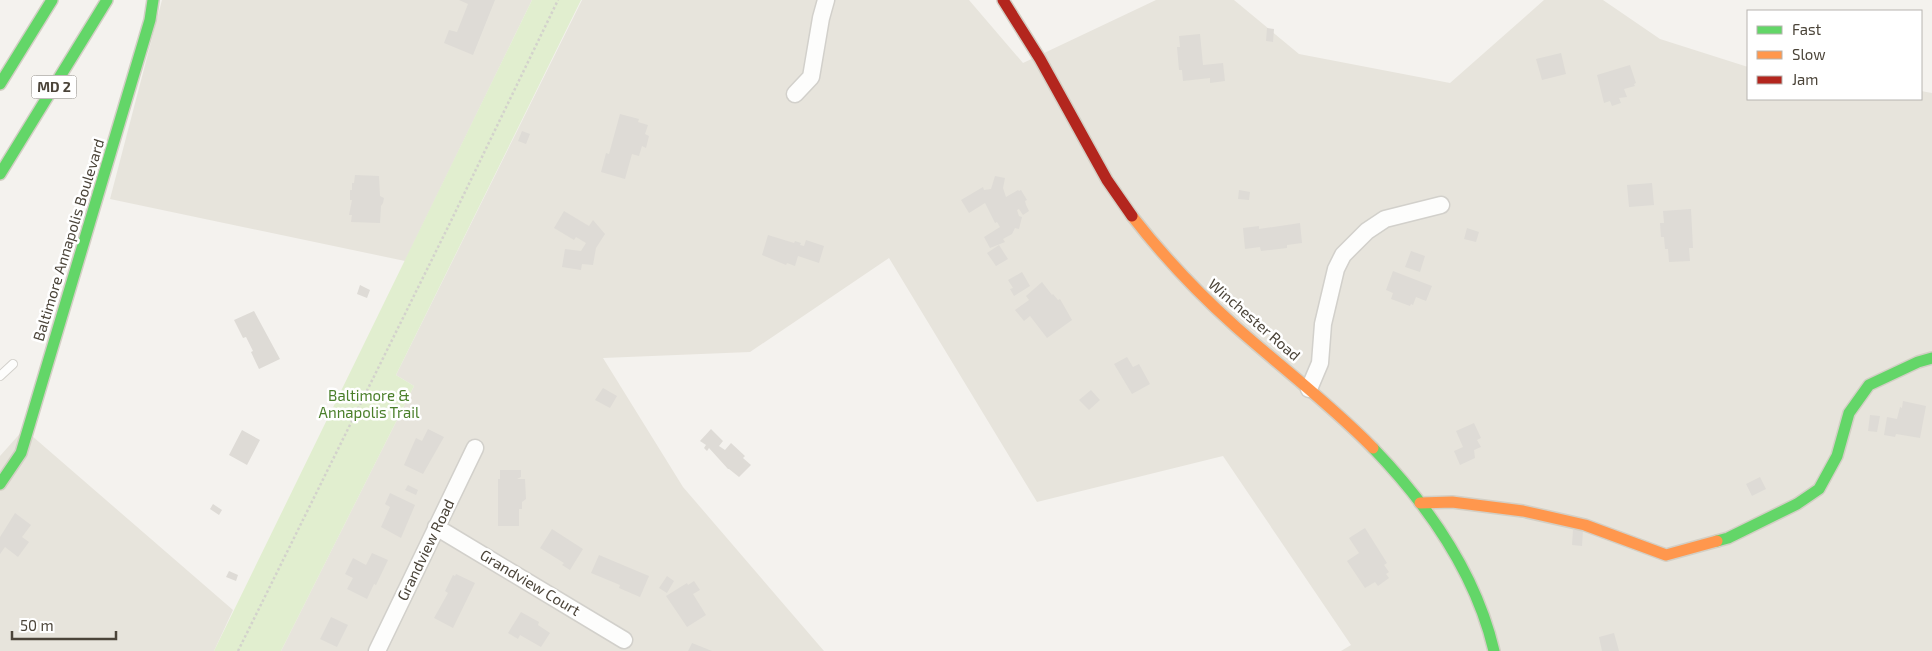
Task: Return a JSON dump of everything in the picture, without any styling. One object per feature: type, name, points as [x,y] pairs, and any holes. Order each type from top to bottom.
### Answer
[{"type":"main road","name":"MD 2","points":[[0,84],[52,0]]},
{"type":"main road","name":"MD 2","points":[[0,174],[107,0]]},
{"type":"main road","name":"Baltimore Annapolis Boulevard","points":[[0,484],[21,453],[150,20],[153,0]]},
{"type":"main road","name":"Winchester Road","points":[[1003,0],[1041,61],[1090,152],[1128,212],[1201,295],[1365,440],[1420,503],[1467,576],[1484,614],[1494,651]]},
{"type":"main road","points":[[1420,503],[1452,502],[1523,511],[1585,525],[1666,556],[1728,538],[1797,504],[1819,488],[1837,456],[1849,414],[1869,386],[1918,362],[1932,358]]},
{"type":"street","points":[[795,94],[812,77],[821,18],[826,0]]},
{"type":"street","points":[[1308,389],[1320,363],[1323,324],[1336,269],[1343,255],[1367,231],[1385,219],[1441,205]]},
{"type":"street","name":"Grandview Road","points":[[377,651],[474,448]]},
{"type":"street","name":"Grandview Court","points":[[436,527],[624,640]]},
{"type":"lane","points":[[0,376],[13,364]]},
{"type":"path","points":[[238,651],[449,226],[558,0]]},
{"type":"shaded area","points":[[162,0],[532,0],[405,261],[110,199]]},
{"type":"shaded area","points":[[582,0],[969,0],[1023,63],[1156,0],[1234,0],[1299,54],[1450,83],[1544,0],[1603,0],[1660,39],[1747,67],[1747,100],[1922,100],[1922,91],[1932,93],[1932,651],[1341,651],[1351,645],[1223,456],[1037,502],[889,258],[750,352],[603,358],[683,487],[824,651],[281,651],[414,386],[396,375]]},
{"type":"shaded area","points":[[24,429],[233,610],[214,651],[0,651],[0,456]]},
{"type":"green space","name":"Baltimore & Annapolis Trail","points":[[532,0],[581,0],[396,375],[414,386],[281,651],[214,651]]},
{"type":"building","points":[[459,0],[495,0],[473,55],[444,43],[449,30],[457,32],[468,4]]},
{"type":"building","points":[[1267,28],[1274,29],[1273,42],[1266,41]]},
{"type":"building","points":[[1200,34],[1203,65],[1223,63],[1225,81],[1210,83],[1210,78],[1183,81],[1182,70],[1179,70],[1177,47],[1180,47],[1179,36]]},
{"type":"building","points":[[1561,53],[1566,74],[1542,80],[1536,59]]},
{"type":"building","points":[[1630,65],[1636,83],[1634,84],[1635,86],[1624,89],[1627,97],[1619,98],[1621,103],[1612,106],[1610,101],[1604,103],[1597,75]]},
{"type":"building","points":[[620,114],[639,119],[638,122],[648,125],[645,134],[649,136],[646,148],[642,146],[639,156],[632,154],[625,179],[601,172],[606,153],[609,154]]},
{"type":"building","points":[[522,131],[530,134],[526,144],[518,141]]},
{"type":"building","points":[[355,175],[379,176],[380,196],[384,198],[381,206],[380,223],[351,222],[352,215],[349,215],[352,200],[350,200],[350,190],[352,190]]},
{"type":"building","points":[[995,176],[1005,178],[1003,188],[1006,197],[1021,190],[1027,200],[1025,201],[1029,211],[1023,215],[1019,209],[1017,210],[1019,216],[1022,217],[1019,229],[1015,228],[1012,234],[1003,239],[1005,242],[990,248],[984,237],[1000,227],[997,222],[995,223],[985,203],[969,213],[961,200],[983,187],[984,190],[991,189]]},
{"type":"building","points":[[1652,183],[1654,205],[1629,207],[1627,185]]},
{"type":"building","points":[[1239,190],[1250,192],[1249,200],[1238,199]]},
{"type":"building","points":[[1691,209],[1693,248],[1689,248],[1690,261],[1669,262],[1668,249],[1665,249],[1664,237],[1661,237],[1660,223],[1664,223],[1663,211]]},
{"type":"building","points":[[564,211],[589,226],[593,220],[605,234],[596,248],[593,265],[582,264],[581,270],[562,267],[565,249],[581,251],[586,243],[576,237],[574,240],[554,228]]},
{"type":"building","points":[[1300,223],[1302,243],[1287,245],[1287,248],[1261,251],[1260,247],[1245,249],[1243,228],[1259,226],[1259,229]]},
{"type":"building","points":[[1467,228],[1479,232],[1476,242],[1464,239]]},
{"type":"building","points":[[768,235],[794,243],[795,241],[804,246],[806,240],[824,246],[819,263],[798,256],[795,266],[787,263],[786,265],[762,255]]},
{"type":"building","points":[[999,245],[1008,259],[996,266],[987,253]]},
{"type":"building","points":[[1411,251],[1425,256],[1420,272],[1405,267]]},
{"type":"building","points":[[1393,271],[1432,286],[1426,301],[1416,297],[1413,305],[1411,304],[1410,306],[1391,299],[1393,293],[1386,290]]},
{"type":"building","points":[[1022,272],[1030,286],[1014,296],[1010,289],[1013,288],[1008,280]]},
{"type":"building","points":[[1042,282],[1052,295],[1058,300],[1060,299],[1072,320],[1047,338],[1030,316],[1024,321],[1015,310],[1029,300],[1026,296]]},
{"type":"building","points":[[360,285],[370,290],[367,298],[357,294]]},
{"type":"building","points":[[254,311],[280,359],[259,369],[246,337],[243,338],[234,320]]},
{"type":"building","points":[[1127,357],[1133,367],[1139,364],[1150,384],[1132,394],[1114,364]]},
{"type":"building","points":[[603,388],[617,396],[610,408],[595,400]]},
{"type":"building","points":[[1091,390],[1100,400],[1089,410],[1079,400]]},
{"type":"building","points":[[1903,401],[1926,406],[1920,438],[1896,434],[1895,437],[1884,435],[1887,417],[1897,419]]},
{"type":"building","points":[[1870,415],[1880,416],[1877,432],[1868,431]]},
{"type":"building","points":[[1474,423],[1481,438],[1477,440],[1481,447],[1474,450],[1475,458],[1460,465],[1454,451],[1463,447],[1456,431]]},
{"type":"building","points":[[428,429],[444,437],[423,474],[404,465],[416,438],[422,441]]},
{"type":"building","points":[[711,429],[723,441],[719,446],[725,450],[731,443],[745,456],[743,458],[751,465],[739,477],[728,469],[709,448],[707,451],[704,448],[706,445],[700,441]]},
{"type":"building","points":[[242,430],[260,440],[247,465],[229,455]]},
{"type":"building","points":[[500,470],[521,470],[521,477],[517,479],[525,479],[526,499],[522,502],[522,509],[519,509],[519,526],[498,526],[498,479],[500,479]]},
{"type":"building","points":[[1760,477],[1766,489],[1752,496],[1746,484]]},
{"type":"building","points":[[408,485],[418,490],[416,495],[405,490]]},
{"type":"building","points":[[390,493],[415,505],[401,538],[381,527],[390,507],[385,504]]},
{"type":"building","points":[[213,504],[222,510],[219,515],[210,509]]},
{"type":"building","points":[[15,513],[31,525],[22,537],[29,542],[18,557],[5,547],[0,554],[0,537]]},
{"type":"building","points":[[1365,528],[1387,563],[1384,565],[1389,572],[1386,574],[1389,578],[1378,586],[1375,582],[1365,588],[1347,561],[1359,553],[1349,538]]},
{"type":"building","points":[[552,529],[583,549],[570,570],[562,565],[564,563],[540,548]]},
{"type":"building","points":[[1573,530],[1583,530],[1582,546],[1572,545]]},
{"type":"building","points":[[372,553],[388,560],[367,599],[347,589],[353,578],[345,574],[353,558],[366,565]]},
{"type":"building","points":[[599,555],[649,576],[640,597],[619,588],[620,585],[591,573]]},
{"type":"building","points":[[229,571],[238,575],[236,581],[226,577]]},
{"type":"building","points":[[456,574],[475,583],[453,628],[434,618],[448,593],[445,591],[453,575],[455,576]]},
{"type":"building","points":[[667,576],[674,581],[667,593],[659,588]]},
{"type":"building","points":[[694,581],[700,590],[693,594],[706,615],[687,627],[666,596],[687,583],[688,585]]},
{"type":"building","points":[[521,612],[539,622],[538,625],[550,633],[541,647],[520,635],[518,639],[508,633]]},
{"type":"building","points":[[331,617],[348,625],[337,647],[320,639]]},
{"type":"building","points":[[1614,633],[1619,651],[1602,651],[1599,637]]},
{"type":"building","points":[[692,643],[712,651],[688,651]]},
{"type":"traffic: fast","points":[[0,84],[52,0]]},
{"type":"traffic: fast","points":[[0,174],[107,0]]},
{"type":"traffic: fast","points":[[0,484],[21,453],[150,20],[153,0]]},
{"type":"traffic: fast","points":[[1717,541],[1728,538],[1797,504],[1819,489],[1837,456],[1849,413],[1869,385],[1918,362],[1932,358]]},
{"type":"traffic: fast","points":[[1373,448],[1412,493],[1447,542],[1475,595],[1486,622],[1494,651]]},
{"type":"traffic: slow","points":[[1132,216],[1181,274],[1208,301],[1340,416],[1373,448]]},
{"type":"traffic: slow","points":[[1420,503],[1452,502],[1523,511],[1585,525],[1666,555],[1717,541]]},
{"type":"traffic: jam","points":[[1003,0],[1040,59],[1107,180],[1132,216]]}]
